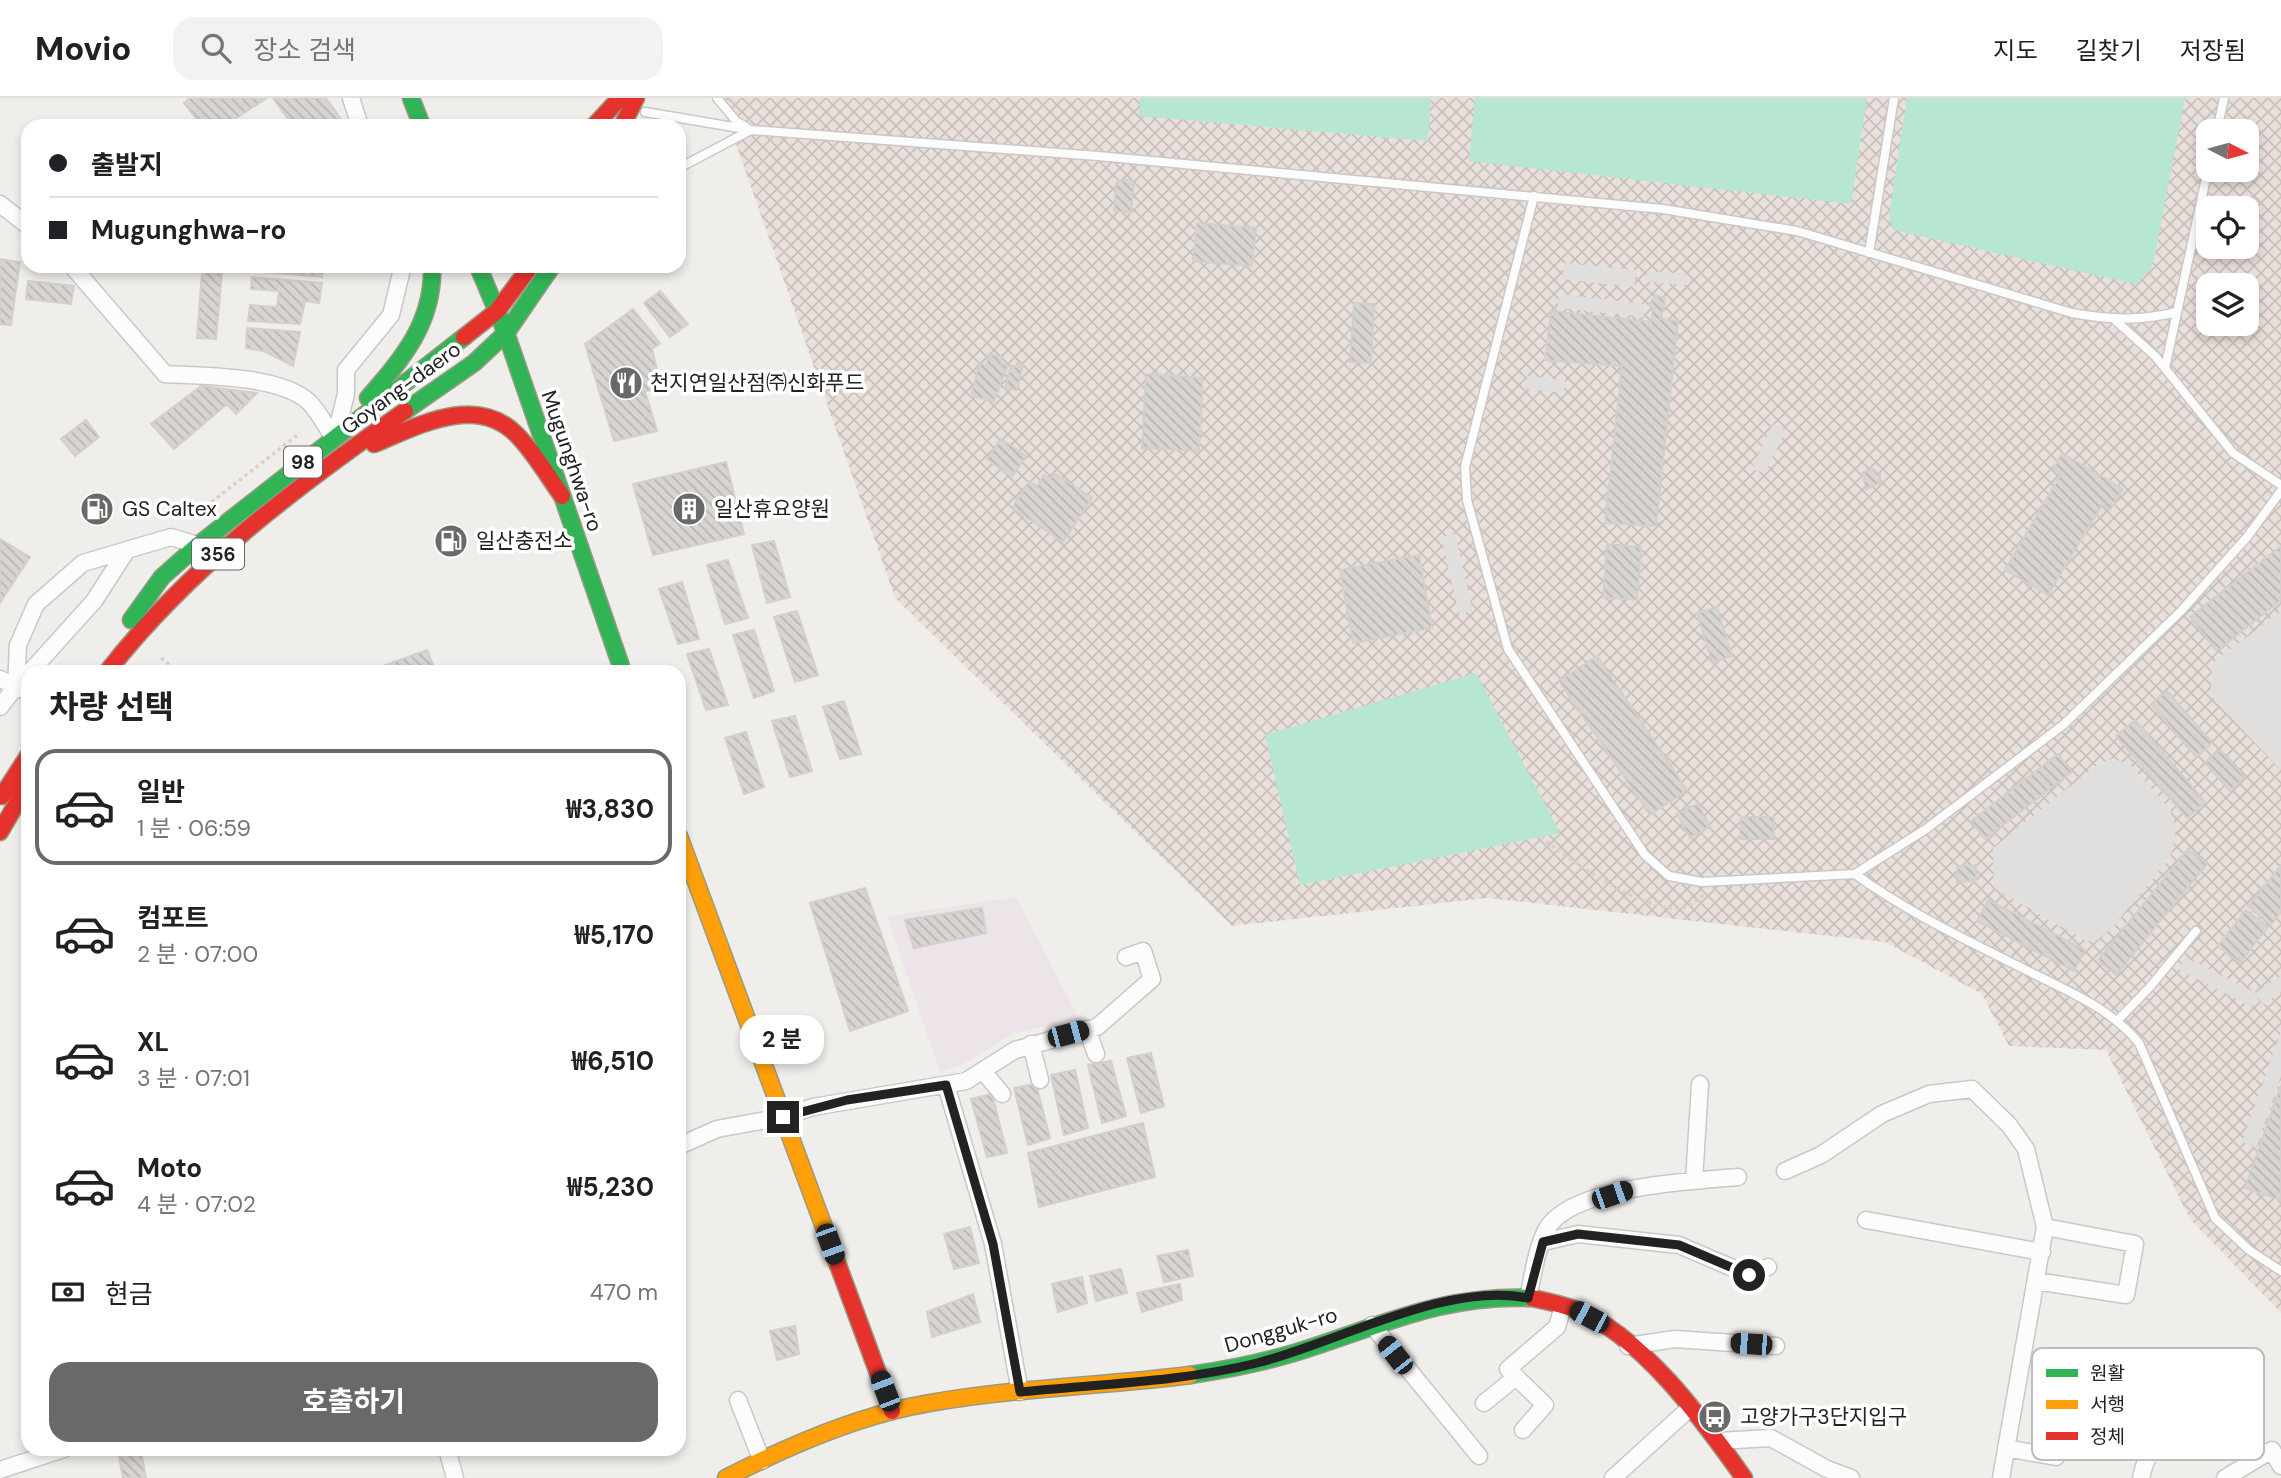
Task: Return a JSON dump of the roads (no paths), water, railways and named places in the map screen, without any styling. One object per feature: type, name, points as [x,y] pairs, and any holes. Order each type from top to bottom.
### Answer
[{"type":"main road","points":[[411,98],[419,119]]},
{"type":"main road","points":[[600,119],[620,98]]},
{"type":"main road","points":[[626,119],[636,98]]},
{"type":"main road","points":[[334,438],[408,351],[424,325],[431,305],[432,273]]},
{"type":"main road","name":"Mugunghwa-ro","points":[[481,273],[506,332],[621,665]]},
{"type":"main road","name":"Goyang-daero","points":[[94,665],[162,577],[197,545],[497,311],[526,273]]},
{"type":"main road","name":"Goyang-daero","points":[[112,665],[143,626],[219,552],[346,454],[474,363],[506,332],[547,273]]},
{"type":"main road","points":[[346,454],[444,417],[466,413],[481,414],[510,428],[562,496]]},
{"type":"main road","points":[[0,798],[21,766]]},
{"type":"main road","points":[[0,832],[21,796]]},
{"type":"main road","points":[[686,855],[892,1411]]},
{"type":"main road","name":"Dongguk-ro","points":[[726,1478],[762,1461],[892,1411],[951,1399],[1197,1374],[1257,1363],[1430,1305],[1481,1298],[1528,1298],[1563,1306],[1603,1325],[1691,1407],[1744,1478]]},
{"type":"street","points":[[351,98],[358,119]]},
{"type":"street","points":[[0,204],[21,220]]},
{"type":"street","points":[[78,273],[165,374],[234,378],[271,384],[308,401],[334,438]]},
{"type":"street","points":[[334,438],[346,394],[346,370],[391,315],[401,273]]},
{"type":"street","points":[[21,678],[18,645],[36,604],[83,564],[171,537],[219,552]]},
{"type":"street","points":[[36,665],[94,601],[127,550]]},
{"type":"street","points":[[0,679],[21,689]]},
{"type":"street","points":[[0,707],[21,690]]},
{"type":"street","points":[[686,1143],[717,1129],[783,1117],[847,1100],[966,1082],[1015,1050],[1097,1027],[1152,979],[1143,951],[1126,957]]},
{"type":"street","points":[[1087,1029],[1096,1054]]},
{"type":"street","points":[[1031,1044],[1040,1080]]},
{"type":"street","points":[[983,1071],[1002,1094]]},
{"type":"street","points":[[1694,1181],[1700,1084]]},
{"type":"street","points":[[946,1085],[993,1244],[1020,1392]]},
{"type":"street","points":[[1785,1171],[1821,1155],[1882,1114],[1929,1094],[1972,1089],[2009,1125],[2026,1149],[2045,1227],[2001,1478]]},
{"type":"street","points":[[1528,1298],[1547,1230],[1562,1211],[1636,1186],[1738,1177]]},
{"type":"street","points":[[1866,1220],[2042,1252]]},
{"type":"street","points":[[2036,1280],[2126,1295],[2135,1244],[2045,1227]]},
{"type":"street","points":[[1543,1242],[1578,1234],[1679,1245],[1749,1275],[1768,1267]]},
{"type":"street","points":[[1523,1430],[1545,1405],[1508,1368],[1556,1327],[1563,1306]]},
{"type":"street","points":[[1372,1325],[1479,1456]]},
{"type":"street","points":[[1628,1346],[1675,1339],[1776,1346]]},
{"type":"street","points":[[1483,1403],[1516,1377]]},
{"type":"street","points":[[738,1400],[762,1461]]},
{"type":"street","points":[[1613,1478],[1691,1407]]},
{"type":"street","points":[[1718,1441],[1771,1438],[1827,1469],[1851,1478]]},
{"type":"street","points":[[2006,1448],[2032,1453]]},
{"type":"street","points":[[2264,1455],[2272,1450],[2281,1466]]},
{"type":"street","points":[[0,1469],[42,1456]]},
{"type":"street","points":[[449,1456],[455,1478]]},
{"type":"street","points":[[2141,1478],[2145,1460]]},
{"type":"street","points":[[2225,1478],[2255,1460]]},
{"type":"street","points":[[1727,1478],[1733,1462]]},
{"type":"lane","points":[[717,98],[736,121],[751,130]]},
{"type":"lane","points":[[1869,253],[1894,98]]},
{"type":"lane","points":[[2220,119],[2224,98]]},
{"type":"lane","points":[[645,112],[751,130],[1098,156],[1663,209],[1797,231],[2072,313],[2115,320],[2148,319],[2177,312]]},
{"type":"lane","points":[[686,164],[751,130]]},
{"type":"lane","points":[[2165,368],[2205,182]]},
{"type":"lane","points":[[1534,196],[1465,467],[1464,482],[1507,649],[1632,838],[1670,876],[1682,881],[1715,882],[1855,874],[1948,814],[2063,725],[2181,611],[2247,537],[2281,491]]},
{"type":"lane","points":[[2115,320],[2165,368],[2233,453],[2281,485]]},
{"type":"lane","points":[[1855,874],[1888,898],[2090,1002],[2117,1021],[2138,1044],[2215,1218],[2241,1244],[2281,1271]]},
{"type":"lane","points":[[2117,1021],[2149,988],[2196,931]]},
{"type":"place","name":"천지연일산점㈜신화푸드","points":[[626,383]]},
{"type":"place","name":"GS Caltex","points":[[97,509]]},
{"type":"place","name":"일산휴요양원","points":[[689,509]]},
{"type":"place","name":"일산충전소","points":[[451,541]]},
{"type":"place","name":"고양가구3단지입구","points":[[1715,1417]]}]
